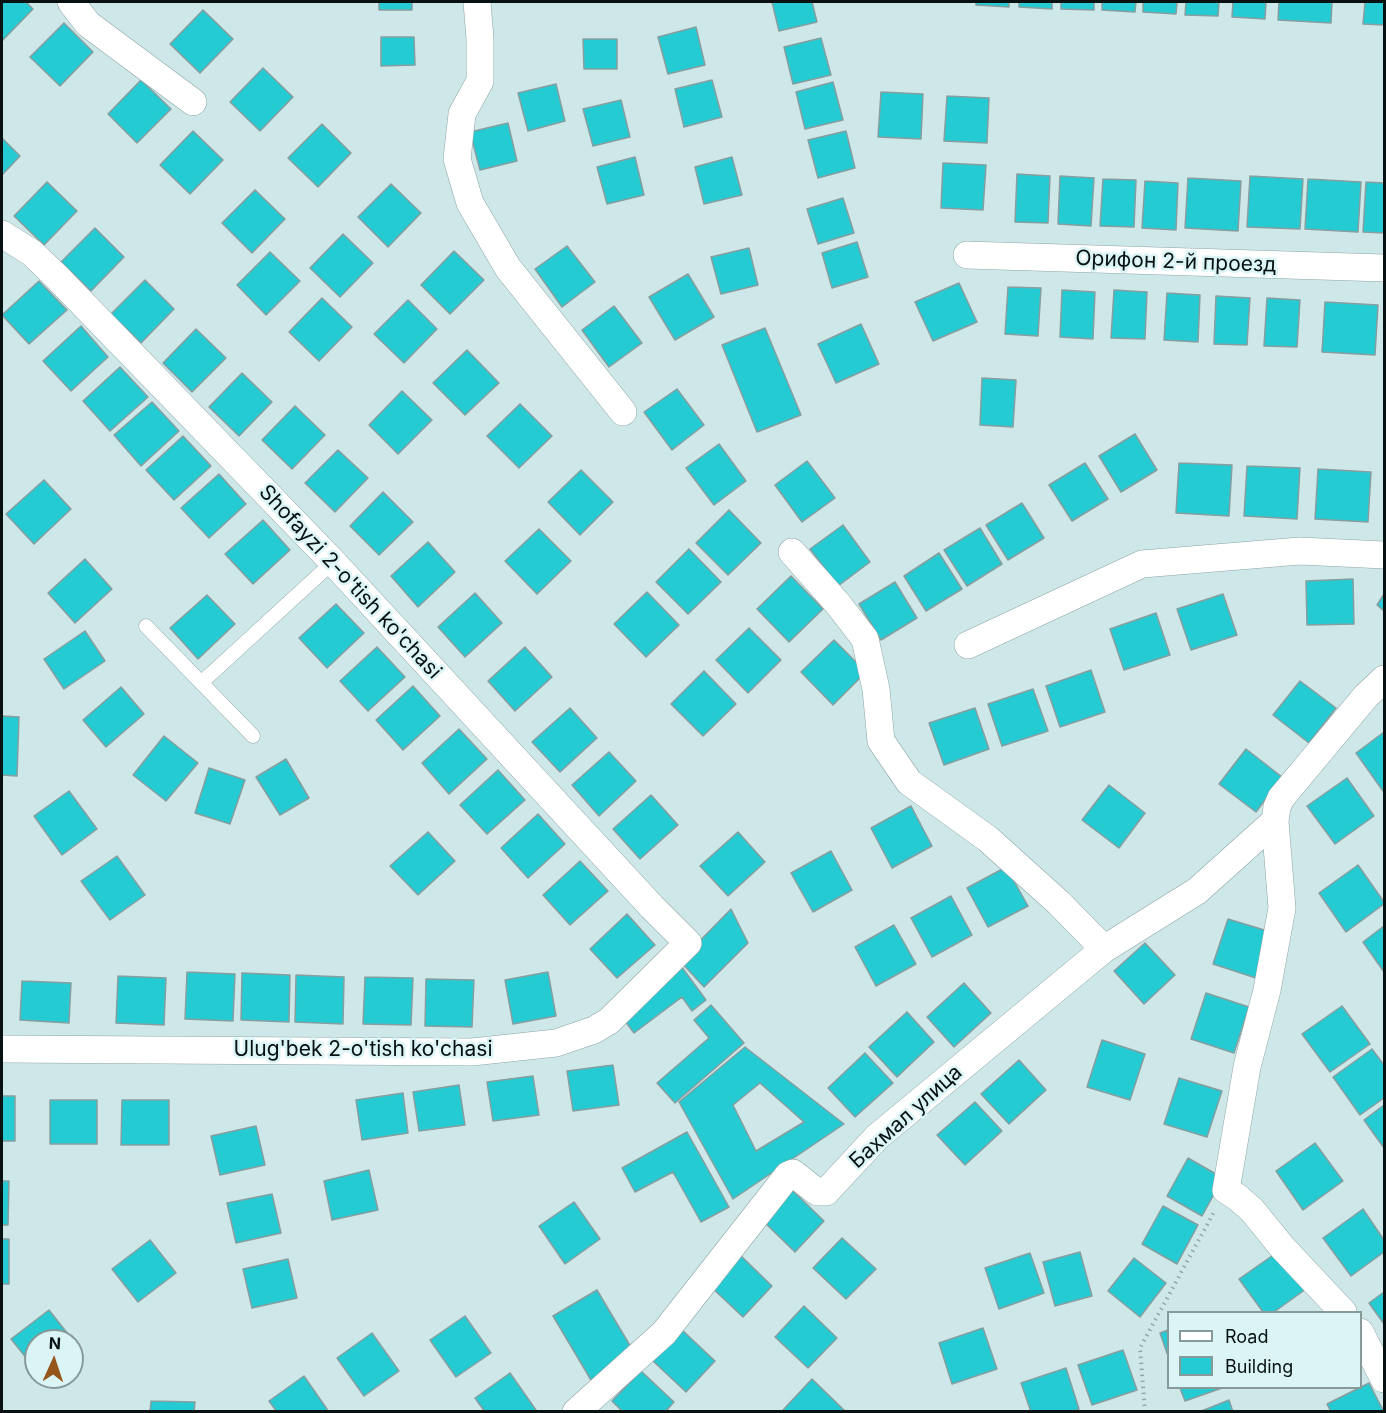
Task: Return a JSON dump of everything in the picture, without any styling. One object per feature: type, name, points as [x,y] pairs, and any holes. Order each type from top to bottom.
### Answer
[{"type":"street","points":[[70,2],[88,24],[193,102]]},
{"type":"street","points":[[477,2],[480,81],[462,114],[457,159],[470,203],[507,268],[623,412]]},
{"type":"street","name":"Shofayzi 2-o'tish ko'chasi","points":[[2,234],[32,253],[56,276],[333,562],[688,943]]},
{"type":"street","name":"Орифон 2-й проезд","points":[[967,255],[1384,268]]},
{"type":"street","points":[[968,645],[1142,564],[1300,551],[1384,555]]},
{"type":"street","points":[[792,552],[838,604],[865,639],[876,689],[881,741],[909,782],[988,839],[1059,903],[1104,949]]},
{"type":"street","name":"Бахмал улица","points":[[1226,1190],[1247,1067],[1267,990],[1282,908],[1275,821],[1277,807],[1281,798],[1366,696],[1384,678]]},
{"type":"street","name":"Бахмал улица","points":[[576,1412],[664,1333],[788,1174],[793,1173],[817,1192],[825,1192],[877,1137],[1104,949],[1197,891],[1275,821]]},
{"type":"street","name":"Ulug'bek 2-o'tish ko'chasi","points":[[2,1049],[472,1052],[556,1043],[594,1030],[609,1021],[688,943]]},
{"type":"street","points":[[1226,1190],[1252,1210],[1282,1247],[1342,1311]]},
{"type":"street","points":[[1362,1336],[1384,1379]]},
{"type":"lane","points":[[201,683],[333,562]]},
{"type":"lane","points":[[146,626],[253,736]]},
{"type":"path","points":[[1145,1412],[1140,1348],[1226,1190]]},
{"type":"building","points":[[2,2],[26,2],[33,9],[2,41]]},
{"type":"building","points":[[379,2],[412,2],[412,10],[379,10]]},
{"type":"building","points":[[772,2],[812,2],[817,22],[779,31]]},
{"type":"building","points":[[976,2],[1009,2],[1009,7],[976,5]]},
{"type":"building","points":[[1019,2],[1052,2],[1052,9],[1019,7]]},
{"type":"building","points":[[1061,2],[1094,2],[1094,10],[1061,9]]},
{"type":"building","points":[[1102,2],[1136,2],[1135,12],[1102,10]]},
{"type":"building","points":[[1143,2],[1177,2],[1176,14],[1143,12]]},
{"type":"building","points":[[1186,2],[1219,2],[1218,16],[1185,15]]},
{"type":"building","points":[[1233,2],[1266,2],[1265,19],[1232,17]]},
{"type":"building","points":[[1279,2],[1332,2],[1331,23],[1278,20]]},
{"type":"building","points":[[1365,2],[1384,2],[1384,25],[1363,24]]},
{"type":"building","points":[[203,10],[233,39],[200,73],[170,44]]},
{"type":"building","points":[[64,23],[93,52],[60,86],[30,57]]},
{"type":"building","points":[[696,27],[705,65],[668,74],[658,37]]},
{"type":"building","points":[[381,37],[414,37],[415,65],[381,66]]},
{"type":"building","points":[[821,38],[831,75],[793,84],[784,47]]},
{"type":"building","points":[[583,39],[617,39],[617,69],[584,69]]},
{"type":"building","points":[[263,68],[293,97],[260,131],[230,102]]},
{"type":"building","points":[[141,80],[171,109],[137,143],[108,114]]},
{"type":"building","points":[[712,80],[722,117],[684,127],[675,89]]},
{"type":"building","points":[[833,82],[843,120],[805,129],[796,92]]},
{"type":"building","points":[[556,84],[565,121],[528,131],[518,93]]},
{"type":"building","points":[[881,92],[923,94],[921,139],[878,137]]},
{"type":"building","points":[[947,96],[989,98],[987,143],[944,141]]},
{"type":"building","points":[[621,100],[630,137],[593,146],[583,109]]},
{"type":"building","points":[[508,123],[517,161],[480,170],[470,132]]},
{"type":"building","points":[[322,124],[351,153],[318,187],[288,158]]},
{"type":"building","points":[[193,131],[223,160],[190,194],[160,165]]},
{"type":"building","points":[[846,131],[855,168],[818,178],[808,140]]},
{"type":"building","points":[[2,138],[20,156],[2,175]]},
{"type":"building","points":[[635,157],[644,195],[607,204],[597,167]]},
{"type":"building","points":[[732,157],[742,195],[704,204],[695,167]]},
{"type":"building","points":[[943,163],[986,165],[983,210],[941,208]]},
{"type":"building","points":[[1017,174],[1050,176],[1048,223],[1015,222]]},
{"type":"building","points":[[1060,176],[1094,178],[1091,226],[1058,224]]},
{"type":"building","points":[[1250,176],[1303,179],[1300,229],[1247,227]]},
{"type":"building","points":[[1188,178],[1241,181],[1238,231],[1185,228]]},
{"type":"building","points":[[1103,179],[1136,180],[1134,227],[1100,226]]},
{"type":"building","points":[[1308,179],[1361,182],[1358,232],[1305,229]]},
{"type":"building","points":[[1145,181],[1178,183],[1176,230],[1142,228]]},
{"type":"building","points":[[47,182],[77,211],[44,245],[14,216]]},
{"type":"building","points":[[1366,182],[1384,183],[1384,233],[1363,232]]},
{"type":"building","points":[[391,184],[421,213],[388,247],[358,217]]},
{"type":"building","points":[[255,190],[285,219],[252,253],[222,223]]},
{"type":"building","points":[[843,198],[854,233],[818,244],[807,209]]},
{"type":"building","points":[[95,228],[124,257],[91,291],[61,262]]},
{"type":"building","points":[[343,234],[373,263],[340,297],[310,268]]},
{"type":"building","points":[[857,242],[868,277],[832,288],[822,253]]},
{"type":"building","points":[[567,246],[595,282],[562,307],[535,269]]},
{"type":"building","points":[[749,248],[758,285],[721,294],[711,257]]},
{"type":"building","points":[[454,251],[484,280],[450,314],[421,285]]},
{"type":"building","points":[[270,252],[300,281],[266,315],[237,285]]},
{"type":"building","points":[[688,274],[714,317],[675,340],[649,297]]},
{"type":"building","points":[[145,280],[174,309],[141,343],[111,314]]},
{"type":"building","points":[[39,281],[67,310],[29,344],[2,315]]},
{"type":"building","points":[[959,283],[977,322],[933,341],[915,302]]},
{"type":"building","points":[[1008,287],[1041,288],[1038,336],[1005,334]]},
{"type":"building","points":[[1062,290],[1095,292],[1093,339],[1060,337]]},
{"type":"building","points":[[1114,290],[1147,292],[1145,339],[1111,338]]},
{"type":"building","points":[[1167,293],[1200,295],[1198,342],[1164,340]]},
{"type":"building","points":[[1216,296],[1250,298],[1247,345],[1214,344]]},
{"type":"building","points":[[322,298],[352,327],[319,361],[289,332]]},
{"type":"building","points":[[1267,298],[1300,300],[1297,347],[1264,346]]},
{"type":"building","points":[[408,300],[437,329],[404,363],[374,334]]},
{"type":"building","points":[[1325,302],[1378,305],[1375,355],[1322,352]]},
{"type":"building","points":[[614,306],[642,343],[609,367],[582,330]]},
{"type":"building","points":[[861,324],[879,364],[836,383],[818,344]]},
{"type":"building","points":[[81,326],[108,357],[71,391],[43,361]]},
{"type":"building","points":[[765,328],[801,415],[757,432],[722,345]]},
{"type":"building","points":[[196,329],[226,358],[192,392],[163,363]]},
{"type":"building","points":[[467,350],[499,383],[465,415],[433,383]]},
{"type":"building","points":[[120,367],[148,397],[110,431],[83,401]]},
{"type":"building","points":[[242,373],[272,402],[239,436],[209,407]]},
{"type":"building","points":[[982,378],[1016,380],[1013,427],[980,425]]},
{"type":"building","points":[[677,389],[704,425],[672,450],[644,412]]},
{"type":"building","points":[[402,391],[432,420],[398,454],[369,425]]},
{"type":"building","points":[[152,402],[179,431],[141,466],[114,435]]},
{"type":"building","points":[[520,404],[552,436],[519,468],[487,436]]},
{"type":"building","points":[[295,406],[325,435],[292,469],[262,440]]},
{"type":"building","points":[[1135,434],[1157,470],[1121,492],[1099,456]]},
{"type":"building","points":[[183,436],[211,466],[174,500],[146,470]]},
{"type":"building","points":[[719,444],[746,481],[714,505],[686,468]]},
{"type":"building","points":[[338,450],[368,478],[335,512],[305,483]]},
{"type":"building","points":[[807,461],[835,498],[802,522],[775,485]]},
{"type":"building","points":[[1085,463],[1108,499],[1072,521],[1049,485]]},
{"type":"building","points":[[1179,463],[1232,465],[1229,516],[1176,513]]},
{"type":"building","points":[[1247,466],[1300,468],[1297,519],[1244,516]]},
{"type":"building","points":[[1318,469],[1371,472],[1368,522],[1315,519]]},
{"type":"building","points":[[581,470],[613,502],[580,535],[548,502]]},
{"type":"building","points":[[219,474],[246,504],[209,538],[181,508]]},
{"type":"building","points":[[44,480],[71,509],[34,544],[6,514]]},
{"type":"building","points":[[383,492],[413,522],[379,555],[350,526]]},
{"type":"building","points":[[1022,503],[1044,538],[1008,560],[986,525]]},
{"type":"building","points":[[729,510],[761,543],[728,575],[696,543]]},
{"type":"building","points":[[263,520],[290,550],[253,584],[225,554]]},
{"type":"building","points":[[843,525],[870,562],[838,586],[810,549]]},
{"type":"building","points":[[980,528],[1002,564],[967,586],[944,550]]},
{"type":"building","points":[[539,529],[571,561],[537,594],[505,561]]},
{"type":"building","points":[[428,542],[455,572],[418,607],[391,576]]},
{"type":"building","points":[[689,549],[721,582],[688,614],[656,582]]},
{"type":"building","points":[[939,553],[962,589],[926,611],[904,576]]},
{"type":"building","points":[[85,559],[112,589],[75,623],[48,593]]},
{"type":"building","points":[[791,576],[823,609],[789,642],[757,609]]},
{"type":"building","points":[[1353,579],[1354,624],[1307,625],[1306,581]]},
{"type":"building","points":[[895,582],[917,618],[881,640],[859,604]]},
{"type":"building","points":[[647,592],[679,625],[646,657],[614,624]]},
{"type":"building","points":[[475,593],[502,623],[465,657],[438,627]]},
{"type":"building","points":[[1223,594],[1237,635],[1191,650],[1177,609]]},
{"type":"building","points":[[1384,594],[1384,611],[1377,605]]},
{"type":"building","points":[[207,595],[235,624],[198,659],[170,628]]},
{"type":"building","points":[[336,604],[364,633],[327,668],[299,638]]},
{"type":"building","points":[[1156,613],[1170,655],[1124,670],[1110,629]]},
{"type":"building","points":[[749,628],[781,660],[748,693],[716,660]]},
{"type":"building","points":[[85,631],[105,661],[64,689],[44,659]]},
{"type":"building","points":[[834,640],[866,672],[833,705],[801,672]]},
{"type":"building","points":[[377,647],[405,677],[368,711],[340,681]]},
{"type":"building","points":[[525,647],[552,677],[515,711],[488,681]]},
{"type":"building","points":[[1091,670],[1105,712],[1060,727],[1046,686]]},
{"type":"building","points":[[704,671],[736,704],[703,736],[671,704]]},
{"type":"building","points":[[1300,681],[1336,708],[1309,743],[1273,715]]},
{"type":"building","points":[[413,686],[440,716],[403,750],[376,720]]},
{"type":"building","points":[[121,687],[144,714],[106,747],[83,720]]},
{"type":"building","points":[[1033,689],[1048,731],[1002,746],[988,704]]},
{"type":"building","points":[[570,708],[597,738],[560,772],[532,742]]},
{"type":"building","points":[[975,708],[989,749],[944,765],[929,723]]},
{"type":"building","points":[[2,716],[19,717],[17,776],[2,775]]},
{"type":"building","points":[[459,729],[487,759],[449,794],[422,763]]},
{"type":"building","points":[[1384,732],[1384,791],[1383,791],[1356,753]]},
{"type":"building","points":[[164,736],[198,763],[166,801],[133,775]]},
{"type":"building","points":[[1246,749],[1282,777],[1256,812],[1219,784]]},
{"type":"building","points":[[609,752],[636,781],[599,816],[572,785]]},
{"type":"building","points":[[286,759],[309,798],[280,815],[256,777]]},
{"type":"building","points":[[209,768],[245,780],[230,824],[195,813]]},
{"type":"building","points":[[498,770],[525,800],[487,834],[460,805]]},
{"type":"building","points":[[1347,778],[1374,816],[1335,844],[1307,806]]},
{"type":"building","points":[[1109,785],[1145,813],[1119,848],[1082,820]]},
{"type":"building","points":[[69,791],[97,829],[62,855],[34,816]]},
{"type":"building","points":[[651,795],[678,825],[640,859],[613,829]]},
{"type":"building","points":[[911,806],[932,846],[892,868],[871,828]]},
{"type":"building","points":[[538,814],[565,844],[528,878],[501,848]]},
{"type":"building","points":[[428,832],[455,861],[418,895],[390,866]]},
{"type":"building","points":[[738,832],[765,862],[728,896],[700,866]]},
{"type":"building","points":[[831,851],[852,890],[813,912],[791,873]]},
{"type":"building","points":[[117,856],[145,895],[110,920],[81,881]]},
{"type":"building","points":[[580,861],[608,891],[570,925],[543,895]]},
{"type":"building","points":[[1358,865],[1384,904],[1346,932],[1319,893]]},
{"type":"building","points":[[1006,867],[1028,906],[988,927],[967,888]]},
{"type":"building","points":[[951,896],[972,935],[932,957],[911,918]]},
{"type":"building","points":[[731,909],[748,943],[704,987],[680,961]]},
{"type":"building","points":[[627,914],[655,945],[617,978],[590,949]]},
{"type":"building","points":[[1228,919],[1271,932],[1256,978],[1213,964]]},
{"type":"building","points":[[894,925],[916,964],[876,986],[855,947]]},
{"type":"building","points":[[1384,926],[1384,972],[1363,942]]},
{"type":"building","points":[[1145,943],[1175,975],[1144,1004],[1114,971]]},
{"type":"building","points":[[681,966],[706,1000],[692,1011],[682,997],[634,1033],[619,1013]]},
{"type":"building","points":[[187,972],[235,974],[233,1021],[185,1019]]},
{"type":"building","points":[[548,972],[556,1016],[513,1024],[505,980]]},
{"type":"building","points":[[242,973],[290,975],[289,1022],[241,1020]]},
{"type":"building","points":[[296,975],[344,977],[343,1024],[295,1022]]},
{"type":"building","points":[[118,976],[166,978],[164,1025],[116,1023]]},
{"type":"building","points":[[365,977],[413,978],[411,1025],[363,1024]]},
{"type":"building","points":[[426,979],[474,980],[472,1027],[425,1026]]},
{"type":"building","points":[[22,981],[71,983],[69,1023],[20,1020]]},
{"type":"building","points":[[964,983],[991,1013],[954,1047],[927,1017]]},
{"type":"building","points":[[1206,993],[1249,1007],[1234,1053],[1191,1039]]},
{"type":"building","points":[[711,1005],[744,1043],[675,1103],[657,1083],[709,1038],[694,1020]]},
{"type":"building","points":[[1342,1006],[1370,1044],[1330,1072],[1302,1034]]},
{"type":"building","points":[[907,1012],[934,1042],[897,1077],[869,1047]]},
{"type":"building","points":[[1102,1040],[1145,1054],[1130,1100],[1087,1087]]},
{"type":"building","points":[[745,1047],[844,1124],[733,1199],[679,1102]],"holes":[[[760,1083],[804,1122],[756,1151],[733,1105]]]},
{"type":"building","points":[[1372,1049],[1384,1065],[1384,1098],[1360,1115],[1333,1077]]},
{"type":"building","points":[[865,1053],[893,1083],[855,1117],[828,1088]]},
{"type":"building","points":[[1019,1060],[1046,1090],[1009,1124],[981,1094]]},
{"type":"building","points":[[613,1065],[619,1105],[573,1111],[567,1071]]},
{"type":"building","points":[[533,1076],[539,1115],[493,1121],[487,1082]]},
{"type":"building","points":[[1179,1078],[1222,1091],[1207,1137],[1164,1124]]},
{"type":"building","points":[[459,1085],[465,1125],[419,1131],[413,1092]]},
{"type":"building","points":[[403,1093],[408,1133],[362,1140],[356,1100]]},
{"type":"building","points":[[2,1096],[15,1096],[15,1141],[2,1141]]},
{"type":"building","points":[[50,1100],[97,1100],[97,1144],[50,1144]]},
{"type":"building","points":[[122,1100],[169,1100],[169,1145],[121,1145]]},
{"type":"building","points":[[975,1102],[1002,1131],[965,1165],[937,1135]]},
{"type":"building","points":[[1384,1105],[1384,1148],[1364,1120]]},
{"type":"building","points":[[256,1126],[265,1165],[220,1175],[211,1136]]},
{"type":"building","points":[[687,1132],[729,1207],[701,1222],[673,1172],[635,1192],[622,1168]]},
{"type":"building","points":[[1315,1143],[1343,1181],[1303,1210],[1276,1171]]},
{"type":"building","points":[[1188,1158],[1223,1178],[1202,1216],[1167,1196]]},
{"type":"building","points":[[369,1170],[378,1210],[332,1220],[324,1181]]},
{"type":"building","points":[[2,1181],[9,1181],[8,1225],[2,1225]]},
{"type":"building","points":[[791,1189],[824,1221],[795,1252],[762,1220]]},
{"type":"building","points":[[272,1194],[281,1233],[236,1243],[227,1203]]},
{"type":"building","points":[[574,1202],[600,1239],[565,1264],[539,1226]]},
{"type":"building","points":[[1163,1206],[1198,1225],[1177,1264],[1142,1244]]},
{"type":"building","points":[[1363,1209],[1384,1240],[1384,1252],[1351,1276],[1323,1238]]},
{"type":"building","points":[[842,1238],[876,1269],[846,1299],[813,1268]]},
{"type":"building","points":[[2,1239],[9,1239],[9,1284],[2,1284]]},
{"type":"building","points":[[150,1240],[176,1273],[138,1302],[112,1269]]},
{"type":"building","points":[[1279,1251],[1306,1289],[1275,1311],[1262,1311],[1239,1279]]},
{"type":"building","points":[[1080,1252],[1092,1296],[1055,1306],[1043,1262]]},
{"type":"building","points":[[1030,1253],[1044,1293],[999,1309],[985,1268]]},
{"type":"building","points":[[739,1254],[772,1286],[743,1317],[709,1285]]},
{"type":"building","points":[[1134,1258],[1166,1283],[1140,1317],[1108,1291]]},
{"type":"building","points":[[288,1259],[297,1298],[252,1308],[243,1269]]},
{"type":"building","points":[[597,1290],[635,1354],[591,1380],[553,1316]]},
{"type":"building","points":[[1384,1292],[1384,1324],[1369,1303]]},
{"type":"building","points":[[804,1306],[837,1338],[808,1368],[775,1337]]},
{"type":"building","points":[[49,1310],[64,1329],[24,1329]]},
{"type":"building","points":[[465,1316],[491,1353],[456,1377],[430,1340]]},
{"type":"building","points":[[983,1328],[997,1369],[952,1384],[939,1343]]},
{"type":"building","points":[[24,1329],[24,1355],[11,1339]]},
{"type":"building","points":[[681,1329],[715,1361],[686,1392],[652,1360]]},
{"type":"building","points":[[1167,1330],[1167,1353],[1160,1333]]},
{"type":"building","points":[[372,1333],[399,1371],[364,1396],[337,1358]]},
{"type":"building","points":[[1123,1350],[1137,1390],[1092,1405],[1078,1365]]},
{"type":"building","points":[[1066,1368],[1079,1409],[1072,1412],[1031,1412],[1021,1383]]},
{"type":"building","points":[[641,1371],[674,1402],[665,1412],[623,1412],[612,1401]]},
{"type":"building","points":[[510,1373],[536,1410],[534,1412],[485,1412],[475,1398]]},
{"type":"building","points":[[304,1376],[329,1412],[277,1412],[269,1401]]},
{"type":"building","points":[[812,1379],[845,1412],[784,1412],[783,1410]]},
{"type":"building","points":[[1369,1383],[1384,1412],[1331,1412],[1327,1404],[1357,1389],[1362,1389],[1362,1386]]},
{"type":"building","points":[[1180,1389],[1219,1389],[1185,1401]]},
{"type":"building","points":[[1229,1400],[1233,1412],[1199,1412]]},
{"type":"building","points":[[151,1401],[195,1402],[194,1412],[150,1412]]}]
